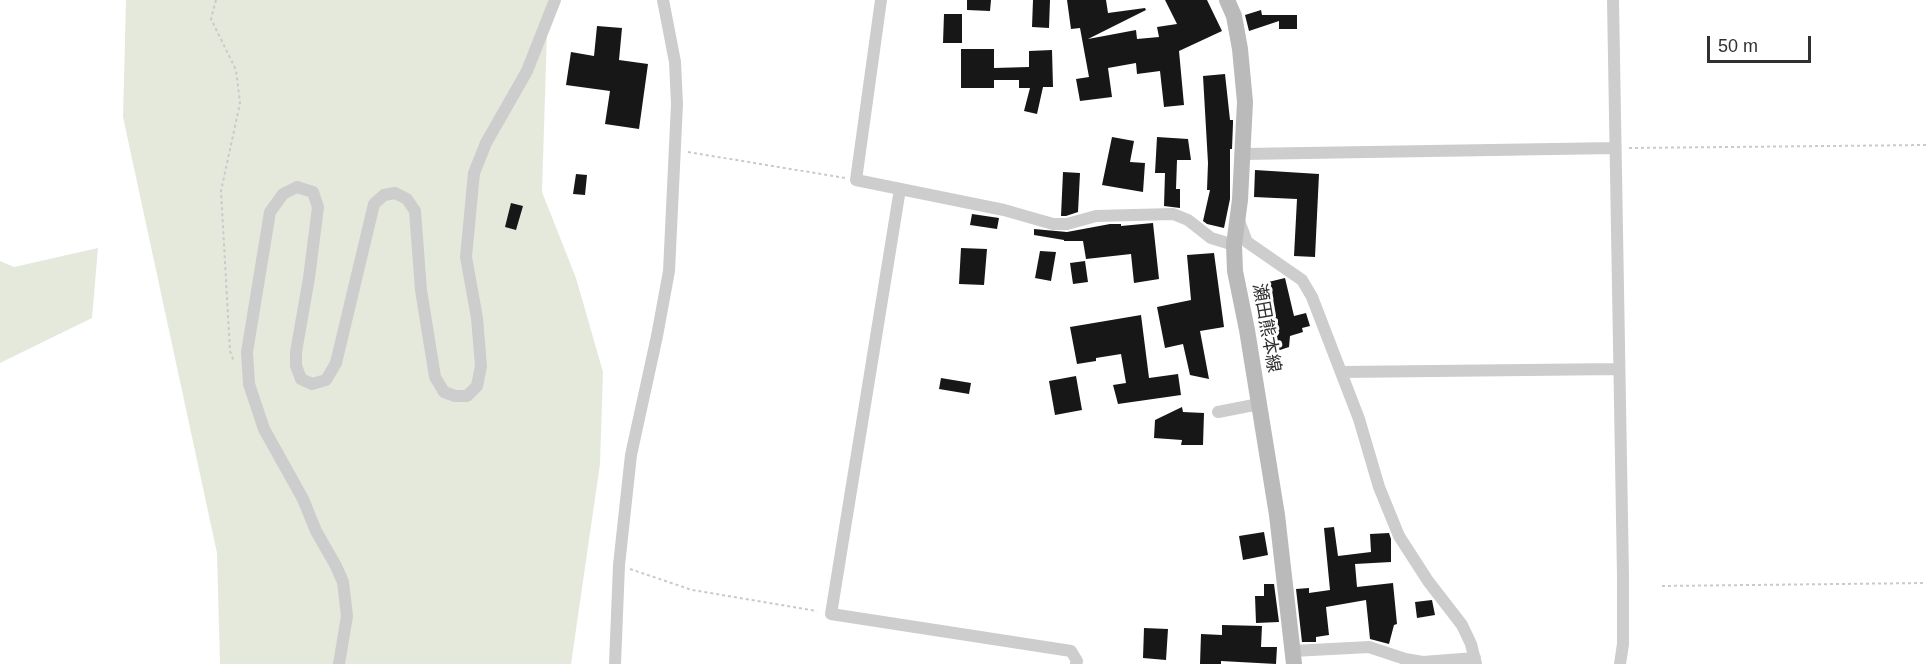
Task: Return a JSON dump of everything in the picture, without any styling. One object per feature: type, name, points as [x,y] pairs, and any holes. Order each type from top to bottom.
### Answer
[{"type":"main road","name":"瀬田熊本線","points":[[1227,0],[1234,16],[1240,49],[1245,102],[1244,154],[1234,245],[1235,271],[1277,515],[1294,658]]},
{"type":"street","points":[[339,664],[347,616],[343,582],[316,531],[303,499],[264,429],[249,384],[247,352],[270,212],[283,194],[297,187],[313,192],[318,207],[296,352],[296,366],[301,378],[312,384],[326,380],[336,363],[374,204],[384,195],[394,193],[407,199],[415,211],[421,290],[435,377],[444,392],[455,396],[467,396],[477,386],[481,366],[477,318],[466,257],[474,173],[486,143],[528,71],[555,0]]},
{"type":"street","points":[[615,664],[619,565],[632,455],[660,325],[669,271],[677,104],[675,62],[663,0]]},
{"type":"street","points":[[881,0],[856,180],[1004,210],[1053,224],[1067,224],[1096,216],[1173,214],[1188,220],[1211,238],[1234,245]]},
{"type":"street","points":[[1613,0],[1623,644],[1620,664]]},
{"type":"street","points":[[1244,154],[1615,148]]},
{"type":"street","points":[[900,189],[831,614],[1071,651],[1077,661],[1076,664]]},
{"type":"street","points":[[1238,218],[1246,242],[1302,280],[1312,297],[1359,419],[1379,488],[1399,536],[1428,581],[1462,625],[1472,644],[1476,661],[1423,662],[1405,659],[1369,647],[1294,658]]},
{"type":"street","points":[[1341,372],[1619,369]]},
{"type":"street","points":[[1218,412],[1259,404]]},
{"type":"path","points":[[216,0],[211,19],[236,70],[240,102],[221,192],[230,351],[234,362]]},
{"type":"path","points":[[1615,148],[1926,145]]},
{"type":"path","points":[[676,150],[856,180]]},
{"type":"path","points":[[619,565],[692,590],[831,614]]},
{"type":"path","points":[[1662,586],[1926,584]]},
{"type":"shaded area","points":[[126,0],[548,0],[542,192],[576,278],[603,372],[600,464],[571,664],[220,664],[217,553],[123,117]]},
{"type":"shaded area","points":[[98,248],[92,318],[0,363],[0,261],[14,267]]},
{"type":"building","points":[[967,0],[991,0],[990,11],[967,10]]},
{"type":"building","points":[[1033,0],[1050,0],[1049,28],[1032,27]]},
{"type":"building","points":[[1067,0],[1106,0],[1108,13],[1145,8],[1146,10],[1088,39],[1136,30],[1137,39],[1159,37],[1157,27],[1177,24],[1165,0],[1207,0],[1222,31],[1179,51],[1184,105],[1164,107],[1160,71],[1137,74],[1136,63],[1108,68],[1112,97],[1080,101],[1076,79],[1089,77],[1080,28],[1071,29]]},
{"type":"building","points":[[1261,10],[1262,15],[1297,15],[1297,29],[1279,29],[1279,21],[1249,31],[1245,15]]},
{"type":"building","points":[[944,14],[962,14],[962,43],[943,43]]},
{"type":"building","points":[[597,26],[622,28],[619,60],[648,64],[639,129],[605,124],[610,91],[566,85],[571,52],[594,56]]},
{"type":"building","points":[[961,49],[994,49],[994,68],[1029,67],[1029,51],[1052,50],[1053,87],[1043,87],[1037,114],[1024,111],[1030,88],[1019,88],[1019,80],[994,80],[994,88],[961,88]]},
{"type":"building","points":[[1225,74],[1230,120],[1233,120],[1233,123],[1232,149],[1230,149],[1230,199],[1224,228],[1203,221],[1210,190],[1207,190],[1208,163],[1203,76]]},
{"type":"building","points":[[1112,137],[1134,141],[1130,162],[1145,163],[1143,192],[1102,185]]},
{"type":"building","points":[[1157,137],[1188,139],[1191,160],[1177,160],[1176,189],[1180,189],[1180,208],[1164,206],[1165,173],[1155,173]]},
{"type":"building","points":[[1255,170],[1319,174],[1315,257],[1294,256],[1297,199],[1254,197]]},
{"type":"building","points":[[1063,172],[1080,173],[1078,212],[1066,216],[1061,216]]},
{"type":"building","points":[[576,174],[587,175],[585,195],[573,194]]},
{"type":"building","points":[[511,203],[523,206],[516,230],[505,227]]},
{"type":"building","points":[[972,214],[999,218],[997,229],[970,225]]},
{"type":"building","points":[[1153,223],[1159,279],[1134,283],[1131,254],[1086,259],[1083,241],[1064,241],[1034,235],[1034,229],[1067,232],[1110,224],[1121,224],[1121,226]]},
{"type":"building","points":[[961,248],[987,249],[984,285],[959,284]]},
{"type":"building","points":[[1040,251],[1056,252],[1051,281],[1035,278]]},
{"type":"building","points":[[1214,253],[1224,327],[1200,331],[1209,379],[1190,375],[1183,344],[1165,348],[1157,307],[1191,300],[1187,255]]},
{"type":"building","points":[[1085,261],[1088,282],[1073,284],[1070,263]]},
{"type":"building","points":[[1285,278],[1294,316],[1306,313],[1310,326],[1302,328],[1303,332],[1290,336],[1289,347],[1277,351],[1260,284]]},
{"type":"building","points":[[1141,315],[1149,378],[1178,374],[1181,395],[1118,404],[1113,385],[1126,383],[1121,354],[1077,364],[1070,327]]},
{"type":"building","points":[[1076,376],[1082,410],[1055,415],[1049,381]]},
{"type":"building","points":[[941,378],[971,383],[969,394],[939,389]]},
{"type":"building","points":[[1182,407],[1183,412],[1204,413],[1203,445],[1181,445],[1182,440],[1154,438],[1155,420]]},
{"type":"building","points":[[1334,527],[1338,556],[1371,552],[1370,534],[1389,533],[1391,562],[1355,564],[1357,587],[1393,583],[1397,624],[1394,625],[1389,644],[1370,639],[1366,600],[1326,607],[1329,635],[1316,637],[1316,642],[1302,642],[1296,589],[1309,588],[1309,593],[1330,590],[1324,528]]},
{"type":"building","points":[[1264,532],[1268,555],[1243,560],[1239,536]]},
{"type":"building","points":[[1264,584],[1274,584],[1279,622],[1256,623],[1255,596],[1264,596]]},
{"type":"building","points":[[1432,600],[1435,615],[1417,618],[1415,602]]},
{"type":"building","points":[[1222,625],[1262,626],[1261,647],[1277,647],[1276,664],[1221,661],[1221,664],[1200,664],[1201,634],[1222,635]]},
{"type":"building","points":[[1144,628],[1168,629],[1166,660],[1143,658]]}]
